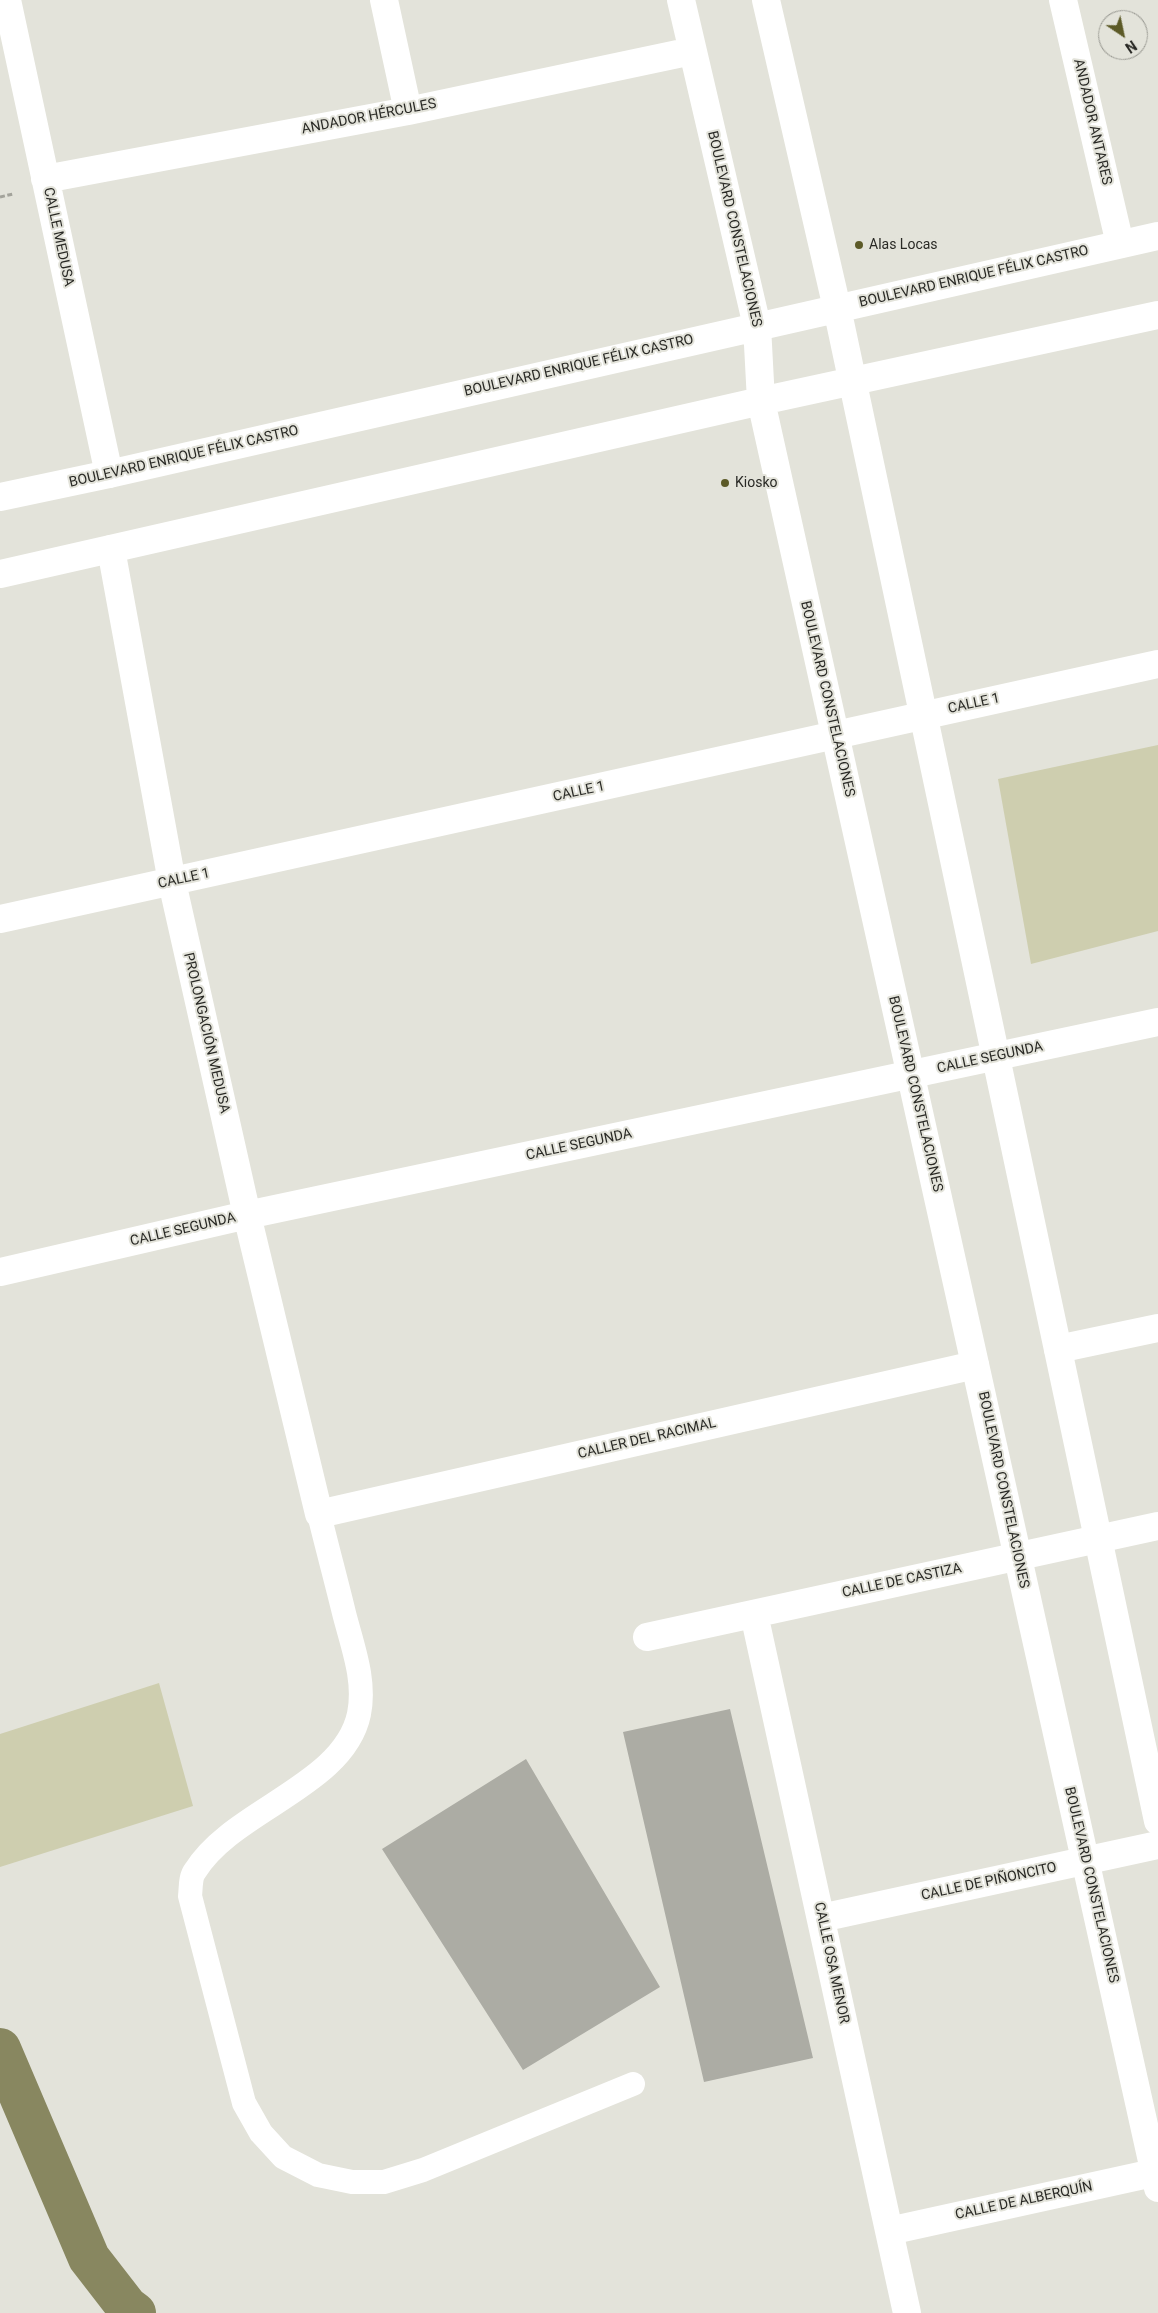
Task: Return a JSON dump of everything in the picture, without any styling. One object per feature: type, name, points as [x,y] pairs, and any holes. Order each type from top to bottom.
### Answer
[{"type":"street","name":"CALLE MEDUSA","points":[[7,0],[109,474]]},
{"type":"street","points":[[384,0],[408,111]]},
{"type":"street","name":"BOULEVARD CONSTELACIONES","points":[[681,0],[757,326],[761,401],[1085,1861],[1157,2177]]},
{"type":"street","points":[[766,0],[837,308],[1158,1821]]},
{"type":"street","name":"ANDADOR ANTARES","points":[[1063,0],[1120,244]]},
{"type":"street","name":"ANDADOR HÉRCULES","points":[[45,179],[408,111],[692,51]]},
{"type":"street","name":"BOULEVARD ENRIQUE FÉLIX CASTRO","points":[[0,497],[109,474],[1158,236]]},
{"type":"street","points":[[0,574],[761,401],[1158,315]]},
{"type":"street","name":"PROLONGACIÓN MEDUSA","points":[[111,549],[172,882],[247,1215],[318,1514]]},
{"type":"street","name":"CALLE 1","points":[[0,919],[1158,664]]},
{"type":"street","name":"CALLE SEGUNDA","points":[[0,1272],[247,1215],[911,1076],[1158,1022]]},
{"type":"street","points":[[1058,1350],[1158,1328]]},
{"type":"street","name":"CALLER DEL RACIMAL","points":[[318,1514],[975,1365]]},
{"type":"street","name":"CALLE DE CASTIZA","points":[[647,1637],[1158,1526]]},
{"type":"street","name":"CALLE OSA MENOR","points":[[754,1614],[907,2313]]},
{"type":"street","name":"CALLE DE PIÑONCITO","points":[[821,1918],[1158,1845]]},
{"type":"street","name":"CALLE DE ALBERQUÍN","points":[[889,2231],[1157,2177]]},
{"type":"lane","points":[[318,1514],[360,1676],[359,1714],[346,1744],[321,1770],[233,1831],[209,1852],[193,1872],[190,1896],[244,2103],[261,2133],[283,2157],[318,2175],[352,2182],[384,2182],[423,2170],[633,2084]]},
{"type":"green space","points":[[1158,745],[1158,931],[1031,964],[998,779]]},
{"type":"green space","points":[[159,1683],[193,1806],[0,1867],[0,1734]]},
{"type":"building","points":[[730,1709],[813,2058],[704,2082],[623,1732]]},
{"type":"building","points":[[526,1759],[660,1987],[523,2070],[382,1849]]},
{"type":"waterway","points":[[0,2049],[89,2258],[127,2307],[135,2313]]},
{"type":"place","name":"Alas Locas","points":[[859,245]]},
{"type":"place","name":"Kiosko","points":[[725,483]]}]
